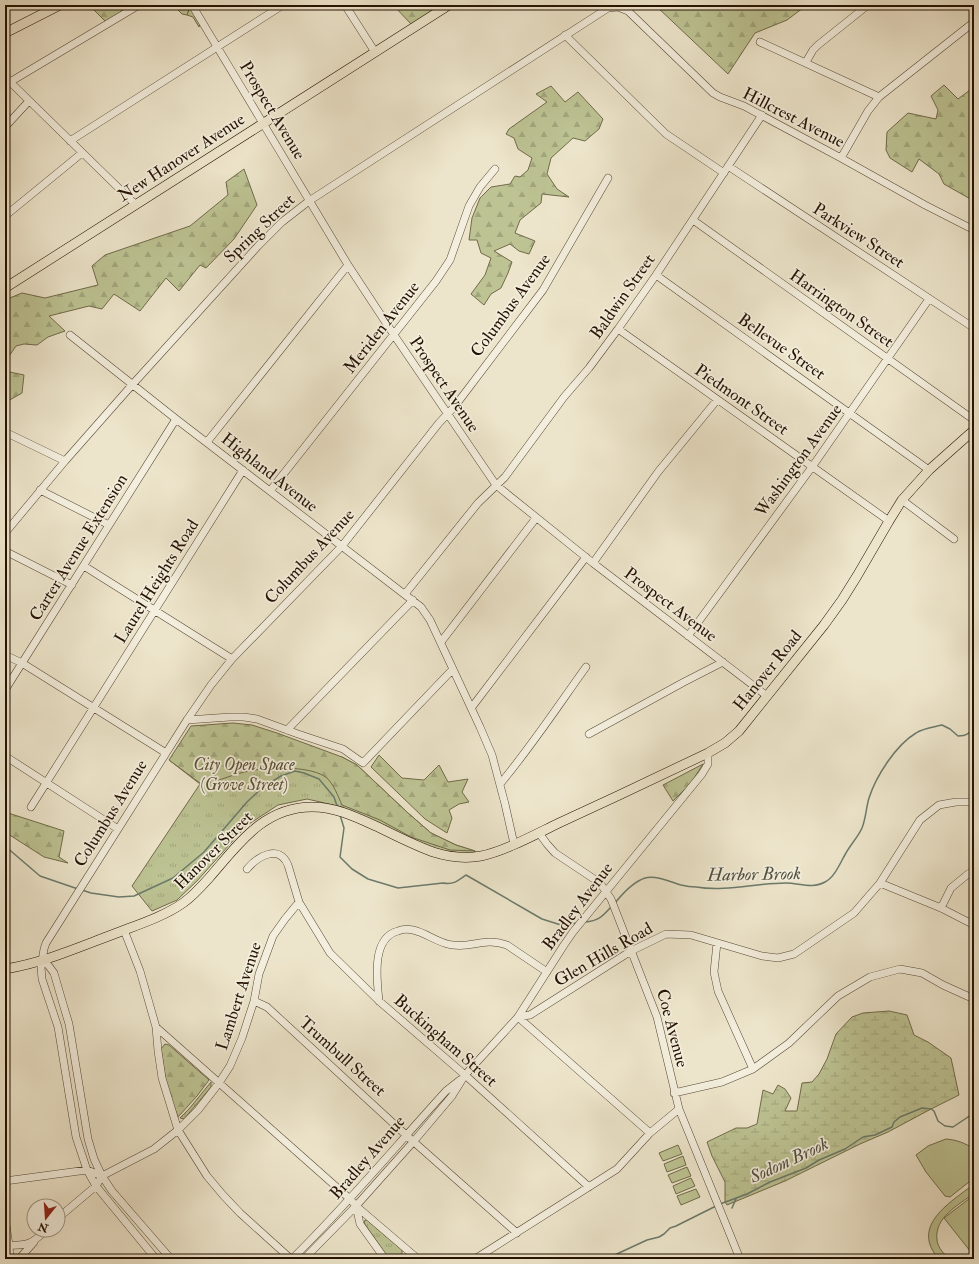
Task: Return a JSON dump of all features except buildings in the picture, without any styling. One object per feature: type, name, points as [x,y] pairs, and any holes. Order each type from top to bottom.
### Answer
[{"type":"main road","points":[[5,33],[60,5]]},
{"type":"main road","name":"New Hanover Avenue","points":[[5,288],[449,5]]},
{"type":"main road","name":"Hanover Road","points":[[514,844],[708,753],[732,737],[767,696],[842,600],[902,500],[929,470],[974,430]]},
{"type":"main road","name":"Hanover Street","points":[[5,969],[42,960],[124,930],[170,911],[194,894],[249,833],[267,819],[298,808],[322,808],[345,813],[421,847],[444,855],[456,857],[481,856],[514,844]]},
{"type":"street","points":[[136,205],[7,80],[139,5]]},
{"type":"street","name":"Prospect Avenue","points":[[192,5],[348,265],[496,485],[593,563],[767,696]]},
{"type":"street","points":[[70,141],[283,5]]},
{"type":"street","points":[[344,5],[375,52]]},
{"type":"street","points":[[806,62],[813,50],[818,45],[868,5]]},
{"type":"street","name":"Spring Street","points":[[5,533],[40,490],[132,385],[270,233],[294,212],[565,35],[608,8],[618,7]]},
{"type":"street","name":"Hillcrest Avenue","points":[[618,7],[628,11],[713,93],[762,115],[974,230]]},
{"type":"street","points":[[841,158],[868,111],[880,97],[974,22]]},
{"type":"street","points":[[565,35],[666,134],[724,173]]},
{"type":"street","points":[[760,42],[880,97]]},
{"type":"street","points":[[5,127],[29,101]]},
{"type":"street","name":"Baldwin Street","points":[[405,594],[478,503],[505,477],[564,397],[589,368],[656,275],[762,115]]},
{"type":"street","points":[[5,216],[82,153]]},
{"type":"street","name":"Parkview Street","points":[[728,166],[974,328]]},
{"type":"street","name":"Meriden Avenue","points":[[270,491],[443,271],[452,254],[469,206],[480,187],[495,169]]},
{"type":"street","name":"Columbus Avenue","points":[[156,1259],[96,1186],[86,1170],[76,1137],[57,1026],[42,979],[41,967],[46,943],[186,720],[211,685],[232,659],[342,546],[439,422],[455,406],[543,290],[608,178]]},
{"type":"street","name":"Harrington Street","points":[[693,220],[974,420]]},
{"type":"street","points":[[206,442],[348,265]]},
{"type":"street","name":"Bellevue Street","points":[[656,275],[929,470]]},
{"type":"street","name":"Washington Avenue","points":[[688,636],[812,467],[929,299]]},
{"type":"street","name":"Piedmont Street","points":[[618,329],[889,521]]},
{"type":"street","name":"Highland Avenue","points":[[70,335],[176,419],[413,600],[426,613],[472,707],[489,748],[500,784],[514,844]]},
{"type":"street","points":[[593,563],[658,472],[717,400]]},
{"type":"street","name":"Carter Avenue Extension","points":[[5,690],[176,419]]},
{"type":"street","points":[[5,432],[65,461]]},
{"type":"street","name":"Laurel Heights Road","points":[[31,807],[243,470]]},
{"type":"street","points":[[40,490],[109,525]]},
{"type":"street","points":[[902,500],[954,538]]},
{"type":"street","points":[[441,642],[536,518]]},
{"type":"street","points":[[5,551],[72,585]]},
{"type":"street","points":[[472,707],[586,557]]},
{"type":"street","points":[[84,566],[232,659]]},
{"type":"street","points":[[287,730],[413,600]]},
{"type":"street","points":[[5,655],[22,663],[166,753]]},
{"type":"street","points":[[589,734],[723,662]]},
{"type":"street","points":[[500,784],[526,752],[586,667]]},
{"type":"street","points":[[186,720],[244,717],[258,719],[343,749],[363,763],[453,669]]},
{"type":"street","name":"Bradley Avenue","points":[[304,1259],[356,1206],[414,1141],[452,1096],[465,1076],[518,1017],[564,945],[606,891],[702,774],[708,764],[708,753]]},
{"type":"street","points":[[5,756],[46,784],[118,829]]},
{"type":"street","name":"Glen Hills Road","points":[[518,1017],[530,1015],[631,951],[666,934],[691,935],[762,956],[778,958],[794,954],[854,913],[880,883],[920,820],[939,805],[956,802],[974,802]]},
{"type":"street","name":"Coe Avenue","points":[[539,832],[555,853],[597,881],[611,899],[657,1017],[679,1109],[740,1259]]},
{"type":"street","name":"Buckingham Street","points":[[247,869],[255,861],[266,856],[274,854],[282,856],[288,865],[299,902],[330,954],[379,1001],[589,1187]]},
{"type":"street","points":[[941,908],[951,888],[974,871]]},
{"type":"street","points":[[880,883],[941,908],[974,925]]},
{"type":"street","name":"Lambert Avenue","points":[[102,1176],[154,1149],[178,1130],[198,1110],[219,1083],[230,1066],[242,1038],[254,1001],[259,974],[273,936],[299,902]]},
{"type":"street","points":[[124,930],[140,970],[156,1027],[162,1078],[178,1130],[207,1176],[223,1195],[240,1213],[291,1259]]},
{"type":"street","points":[[379,1001],[377,971],[380,948],[392,932],[400,930],[415,930],[448,945],[455,946],[493,941],[507,945],[547,972]]},
{"type":"street","points":[[717,943],[714,972],[718,991],[753,1069]]},
{"type":"street","points":[[42,960],[54,973],[68,1024],[88,1138],[94,1159],[102,1176],[112,1190],[171,1259]]},
{"type":"street","points":[[674,1093],[722,1082],[753,1069],[789,1043],[838,996],[870,978],[900,969],[922,973],[943,985],[974,998]]},
{"type":"street","name":"Trumbull Street","points":[[254,1001],[267,1007],[406,1135],[517,1233]]},
{"type":"street","points":[[518,1017],[650,1133]]},
{"type":"street","points":[[57,1026],[68,1024]]},
{"type":"street","points":[[156,1027],[415,1258]]},
{"type":"street","name":"Bradley Avenue","points":[[291,1259],[322,1230],[446,1091],[465,1076]]},
{"type":"street","points":[[66,1079],[78,1078]]},
{"type":"street","points":[[475,1259],[617,1169],[650,1133],[679,1109]]},
{"type":"street","points":[[5,1181],[86,1170],[102,1176]]},
{"type":"street","points":[[66,1211],[96,1186],[102,1176]]},
{"type":"street","points":[[356,1206],[360,1224],[384,1259]]},
{"type":"street","points":[[5,1218],[10,1259]]},
{"type":"street","points":[[136,1234],[143,1227]]},
{"type":"street","points":[[9,1245],[19,1246],[36,1240]]},
{"type":"street","points":[[19,1259],[36,1240]]},
{"type":"green space","points":[[89,5],[131,5],[106,22]]},
{"type":"green space","points":[[173,5],[179,5],[189,9],[187,15],[182,14]]},
{"type":"green space","points":[[179,5],[190,8],[200,24],[199,27],[193,17],[187,15],[189,9]]},
{"type":"green space","points":[[393,5],[441,5],[412,25]]},
{"type":"green space","points":[[655,5],[807,5],[787,20],[755,33],[728,74]]},
{"type":"green space","points":[[944,85],[958,99],[974,87],[974,201],[944,184],[939,174],[919,159],[912,172],[890,158],[886,150],[887,132],[908,113],[936,119],[938,110],[931,96]]},
{"type":"green space","points":[[551,86],[565,102],[578,92],[603,119],[599,129],[585,141],[573,138],[551,158],[547,174],[557,189],[569,197],[542,194],[541,203],[520,220],[515,233],[535,241],[529,254],[519,251],[510,244],[494,251],[512,262],[501,288],[491,294],[484,305],[471,294],[485,275],[491,258],[481,253],[477,240],[469,240],[472,218],[480,198],[491,187],[510,184],[515,176],[520,177],[528,170],[532,158],[518,149],[514,138],[506,134],[509,129],[547,102],[536,94]]},
{"type":"green space","points":[[244,169],[257,205],[234,239],[206,268],[200,265],[179,291],[166,278],[140,311],[114,294],[102,309],[89,306],[49,316],[65,331],[48,337],[37,345],[24,344],[16,346],[5,362],[5,300],[22,293],[45,298],[98,285],[92,266],[105,255],[190,226],[228,195],[226,182]]},
{"type":"green space","points":[[5,371],[24,375],[22,393],[6,402]]},
{"type":"green space","points":[[233,723],[252,725],[342,757],[357,765],[431,833],[456,845],[475,851],[450,850],[411,837],[380,820],[342,805],[334,787],[327,778],[312,771],[292,768],[263,769],[249,771],[211,783],[206,777],[200,783],[169,760],[191,726]]},
{"type":"green space","points":[[379,755],[402,778],[424,780],[439,765],[448,782],[468,779],[462,792],[469,802],[459,804],[449,810],[452,818],[447,833],[425,819],[371,767]]},
{"type":"green space","name":"City Open Space (Grove Street)","points":[[342,757],[357,765],[431,833],[456,845],[475,851],[476,855],[434,850],[342,807],[307,799],[278,805],[246,826],[197,881],[177,900],[152,911],[132,886],[200,784],[169,760]]},
{"type":"green space","points":[[703,764],[691,783],[673,801],[663,785]]},
{"type":"green space","points":[[5,812],[64,831],[59,857],[68,863],[44,857],[5,832]]},
{"type":"green space","points":[[889,1011],[907,1015],[914,1035],[928,1042],[951,1058],[959,1095],[888,1132],[785,1181],[727,1205],[725,1202],[725,1182],[707,1142],[736,1128],[747,1128],[757,1124],[763,1090],[773,1094],[778,1085],[785,1089],[791,1098],[785,1111],[797,1111],[802,1083],[812,1082],[819,1074],[827,1059],[836,1034],[852,1017],[863,1013]]},
{"type":"green space","points":[[165,1044],[169,1045],[209,1080],[178,1117],[167,1089],[161,1049]]},
{"type":"green space","points":[[211,1082],[211,1087],[184,1119],[180,1118],[189,1109]]},
{"type":"green space","points":[[946,1139],[961,1142],[974,1149],[974,1178],[950,1197],[945,1196],[926,1172],[916,1155],[928,1146]]},
{"type":"green space","points":[[678,1145],[682,1154],[663,1161],[659,1153]]},
{"type":"green space","points":[[683,1156],[686,1165],[667,1172],[664,1164]]},
{"type":"green space","points":[[687,1167],[691,1176],[672,1183],[668,1175]]},
{"type":"green space","points":[[691,1178],[695,1186],[676,1194],[673,1186]]},
{"type":"green space","points":[[974,1184],[974,1193],[949,1212],[939,1225],[937,1240],[939,1246],[951,1259],[939,1259],[931,1247],[929,1236],[931,1226],[945,1207]]},
{"type":"green space","points":[[696,1189],[700,1197],[681,1205],[677,1196]]},
{"type":"green space","points":[[974,1195],[974,1256],[944,1218]]},
{"type":"green space","points":[[365,1220],[367,1220],[402,1250],[400,1259],[390,1259],[387,1256],[364,1223]]},
{"type":"waterway","name":"Harbor Brook","points":[[615,903],[632,885],[649,877],[663,879],[684,886],[707,888],[730,888],[786,883],[816,885],[825,882],[832,877],[862,828],[869,798],[876,780],[901,745],[916,733],[929,728],[942,725],[950,729],[958,736],[968,734],[974,726]]},
{"type":"waterway","name":"Harbor Brook","points":[[82,890],[91,893],[119,897],[134,896],[173,878],[204,852],[247,802],[263,787],[281,776],[295,771],[319,779],[334,797],[337,806]]},
{"type":"waterway","name":"Harbor Brook","points":[[340,815],[344,828],[340,857],[352,869],[368,879],[398,888],[453,883],[466,875],[542,919],[561,925],[577,923]]},
{"type":"waterway","name":"Harbor Brook","points":[[5,846],[40,876],[78,889]]},
{"type":"waterway","name":"Harbor Brook","points":[[585,922],[600,918],[611,907]]},
{"type":"waterway","name":"Sodom Brook","points":[[720,1204],[747,1194],[770,1182],[806,1168],[819,1160],[845,1149],[863,1137],[875,1135],[892,1127],[894,1122],[900,1117],[922,1108],[931,1109],[934,1111],[938,1121],[945,1126],[953,1127],[974,1113]]},
{"type":"waterway","points":[[732,1208],[736,1199]]},
{"type":"waterway","name":"Sodom Brook","points":[[606,1259],[647,1240],[659,1237],[670,1228],[716,1206]]}]
